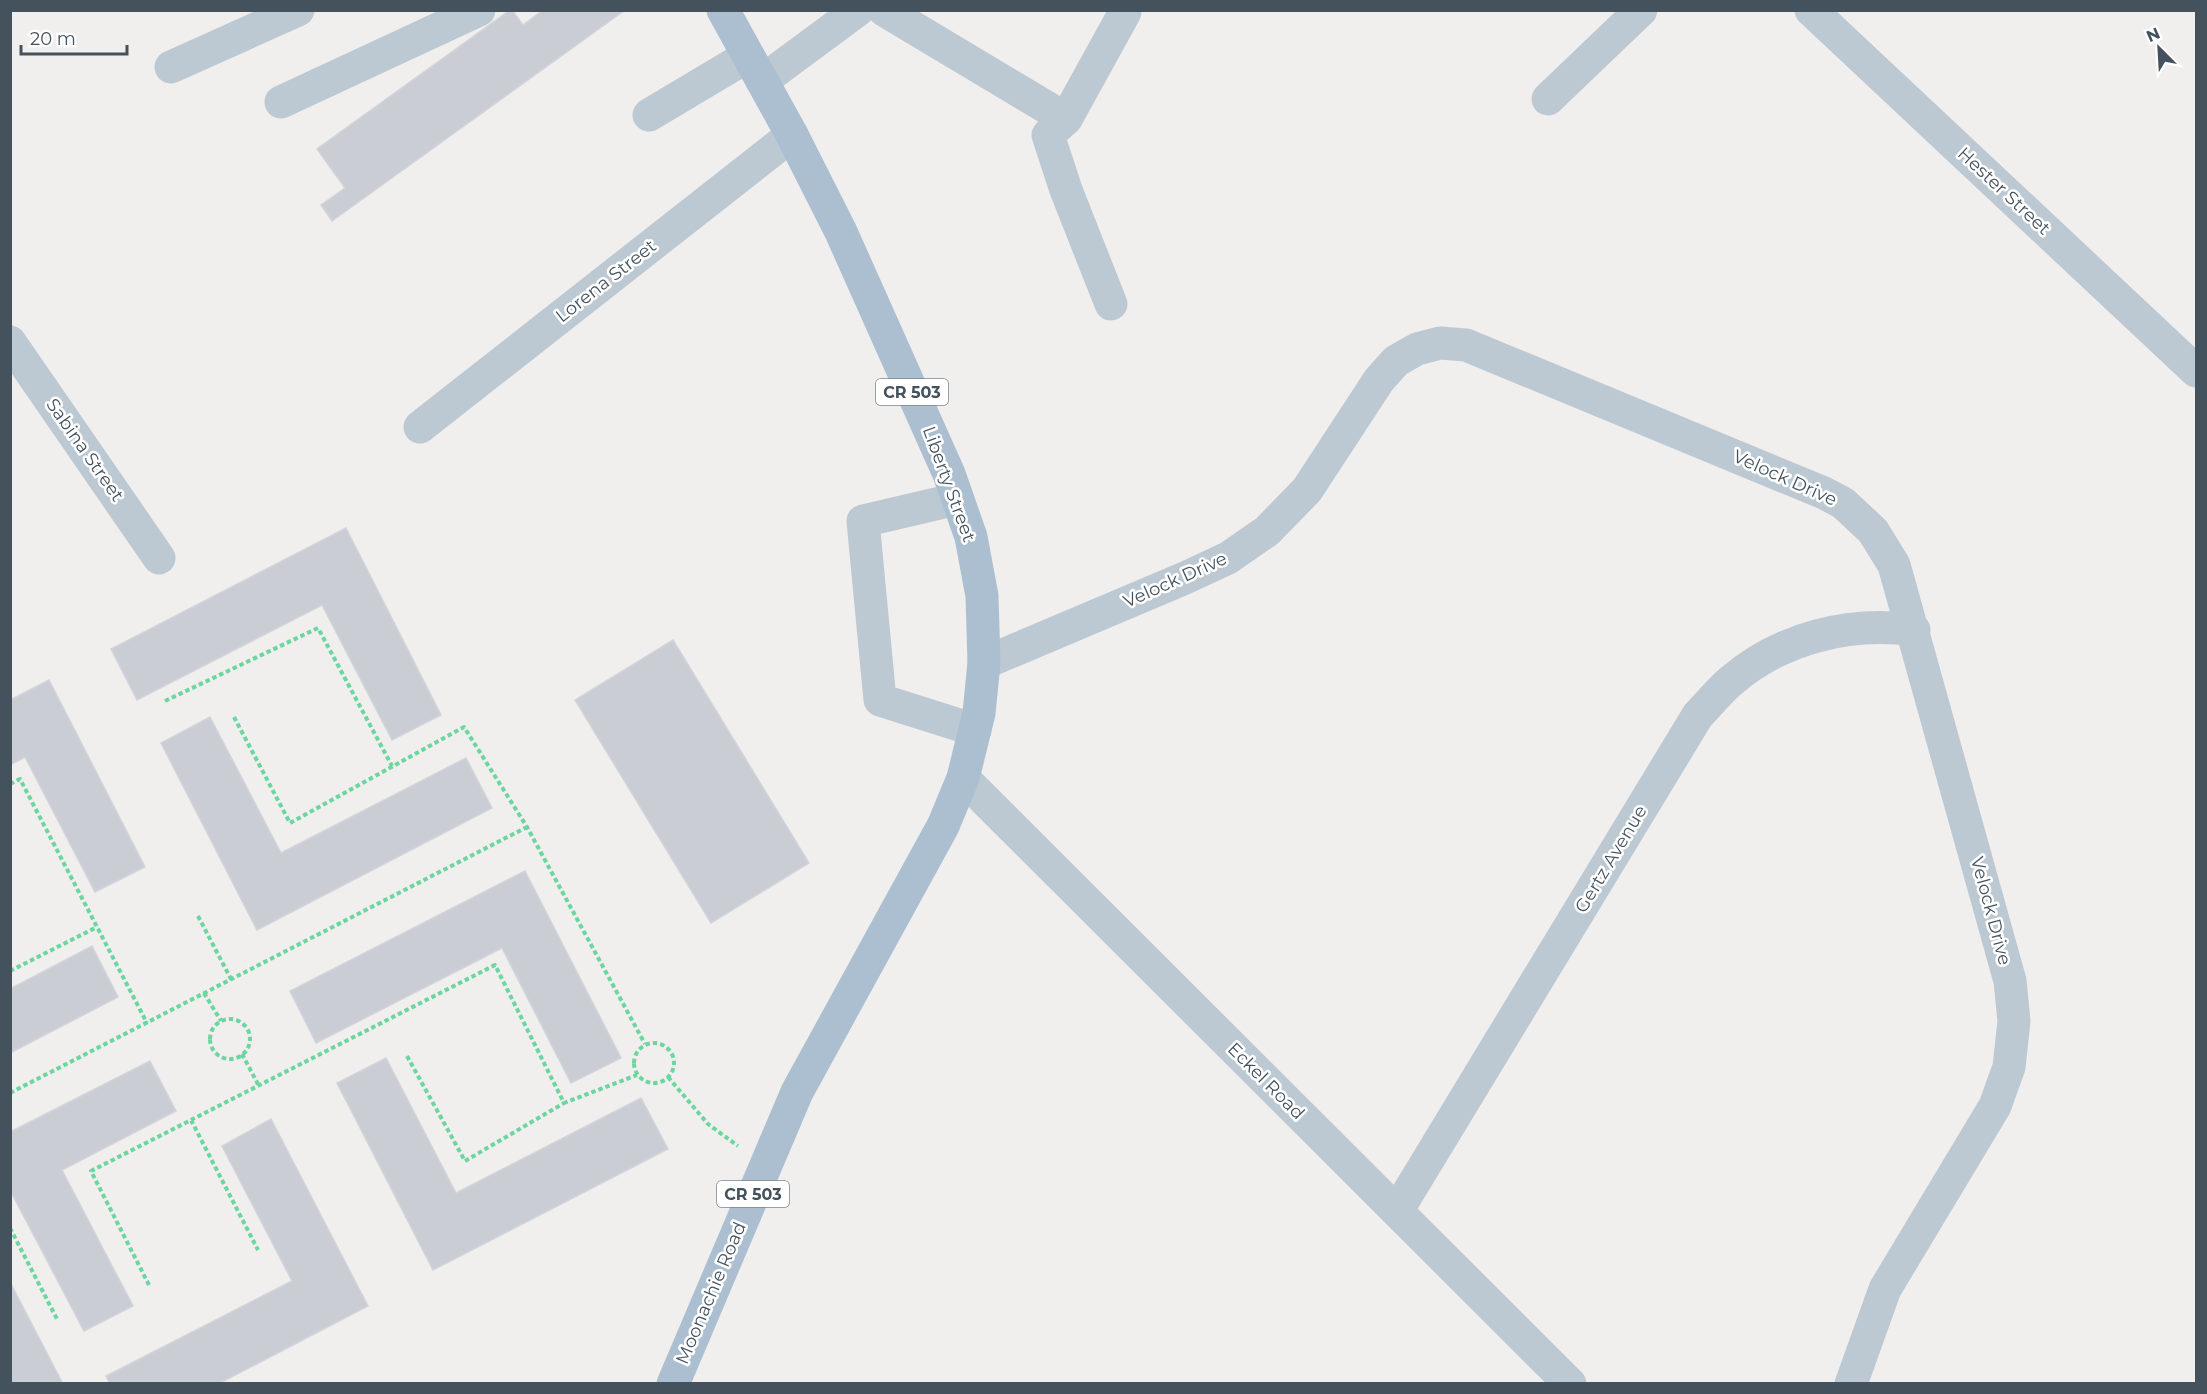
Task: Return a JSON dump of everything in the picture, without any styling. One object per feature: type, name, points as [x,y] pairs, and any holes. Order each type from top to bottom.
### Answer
[{"type":"main road","name":"Liberty Street","points":[[723,10],[792,135],[841,232],[949,474],[971,537],[982,596],[984,663],[979,712],[963,778],[944,826],[843,1009]]},
{"type":"main road","name":"Moonachie Road","points":[[673,1383],[797,1092],[843,1009]]},
{"type":"street","points":[[171,67],[298,10]]},
{"type":"street","points":[[281,102],[479,10]]},
{"type":"street","points":[[649,115],[755,69],[858,10]]},
{"type":"street","points":[[884,10],[1066,119]]},
{"type":"street","points":[[1111,304],[1066,189],[1048,135],[1066,119],[1125,12],[1123,10]]},
{"type":"street","points":[[1548,99],[1641,10]]},
{"type":"street","name":"Hester Street","points":[[1811,10],[2196,370]]},
{"type":"street","name":"Lorena Street","points":[[420,427],[792,135]]},
{"type":"street","name":"Sabina Street","points":[[10,342],[159,558]]},
{"type":"street","name":"Velock Drive","points":[[984,663],[1228,558],[1267,531],[1306,490],[1379,380],[1396,361],[1417,349],[1440,343],[1466,345],[1824,493],[1843,503],[1873,531],[1894,565],[1914,630],[2010,981],[2014,1022],[2009,1067],[1995,1106],[1884,1288],[1851,1383]]},
{"type":"street","points":[[957,499],[863,521],[880,699],[975,730]]},
{"type":"street","name":"Gertz Avenue","points":[[1397,1211],[1698,715],[1730,681],[1765,657],[1808,638],[1853,628],[1914,630]]},
{"type":"street","name":"Eckel Road","points":[[963,778],[1570,1383]]},
{"type":"path","points":[[165,701],[318,628],[392,766]]},
{"type":"path","points":[[234,717],[290,823],[464,727],[526,826],[645,1044]]},
{"type":"path","points":[[10,784],[20,779],[147,1023]]},
{"type":"path","points":[[10,1093],[526,826]]},
{"type":"path","points":[[198,916],[231,979]]},
{"type":"path","points":[[10,971],[97,927]]},
{"type":"path","points":[[149,1285],[91,1171],[495,965],[564,1103]]},
{"type":"path","points":[[204,993],[221,1021]]},
{"type":"path","points":[[234,1019],[245,1026],[249,1039],[248,1046],[242,1054],[233,1058],[221,1057],[212,1048],[210,1042],[212,1029],[221,1021],[234,1019]]},
{"type":"path","points":[[658,1043],[672,1054],[674,1066],[668,1077],[656,1083],[648,1082],[637,1075],[634,1068],[635,1054],[645,1044],[658,1043]]},
{"type":"path","points":[[242,1054],[259,1086]]},
{"type":"path","points":[[406,1056],[465,1161],[564,1103],[637,1075]]},
{"type":"path","points":[[668,1077],[708,1124],[766,1166]]},
{"type":"path","points":[[191,1120],[258,1250]]},
{"type":"path","points":[[11,1230],[57,1319]]},
{"type":"building","points":[[510,10],[523,25],[543,10],[625,10],[332,221],[321,205],[345,188],[317,149]]},
{"type":"building","points":[[346,528],[441,715],[392,740],[322,605],[137,700],[111,649]]},
{"type":"building","points":[[673,640],[809,863],[711,923],[575,700]]},
{"type":"building","points":[[49,680],[145,867],[95,892],[25,757],[10,765],[10,700]]},
{"type":"building","points":[[210,717],[281,853],[466,758],[492,808],[257,930],[161,743]]},
{"type":"building","points":[[525,871],[621,1058],[571,1083],[502,948],[316,1043],[290,991]]},
{"type":"building","points":[[92,946],[118,997],[10,1053],[10,989]]},
{"type":"building","points":[[386,1058],[456,1193],[641,1098],[668,1149],[433,1270],[337,1083]]},
{"type":"building","points":[[150,1061],[176,1111],[62,1170],[133,1306],[84,1331],[10,1190],[10,1132]]},
{"type":"building","points":[[271,1119],[368,1306],[218,1384],[110,1384],[106,1376],[292,1281],[222,1146]]},
{"type":"building","points":[[10,1282],[63,1384],[10,1384]]}]
